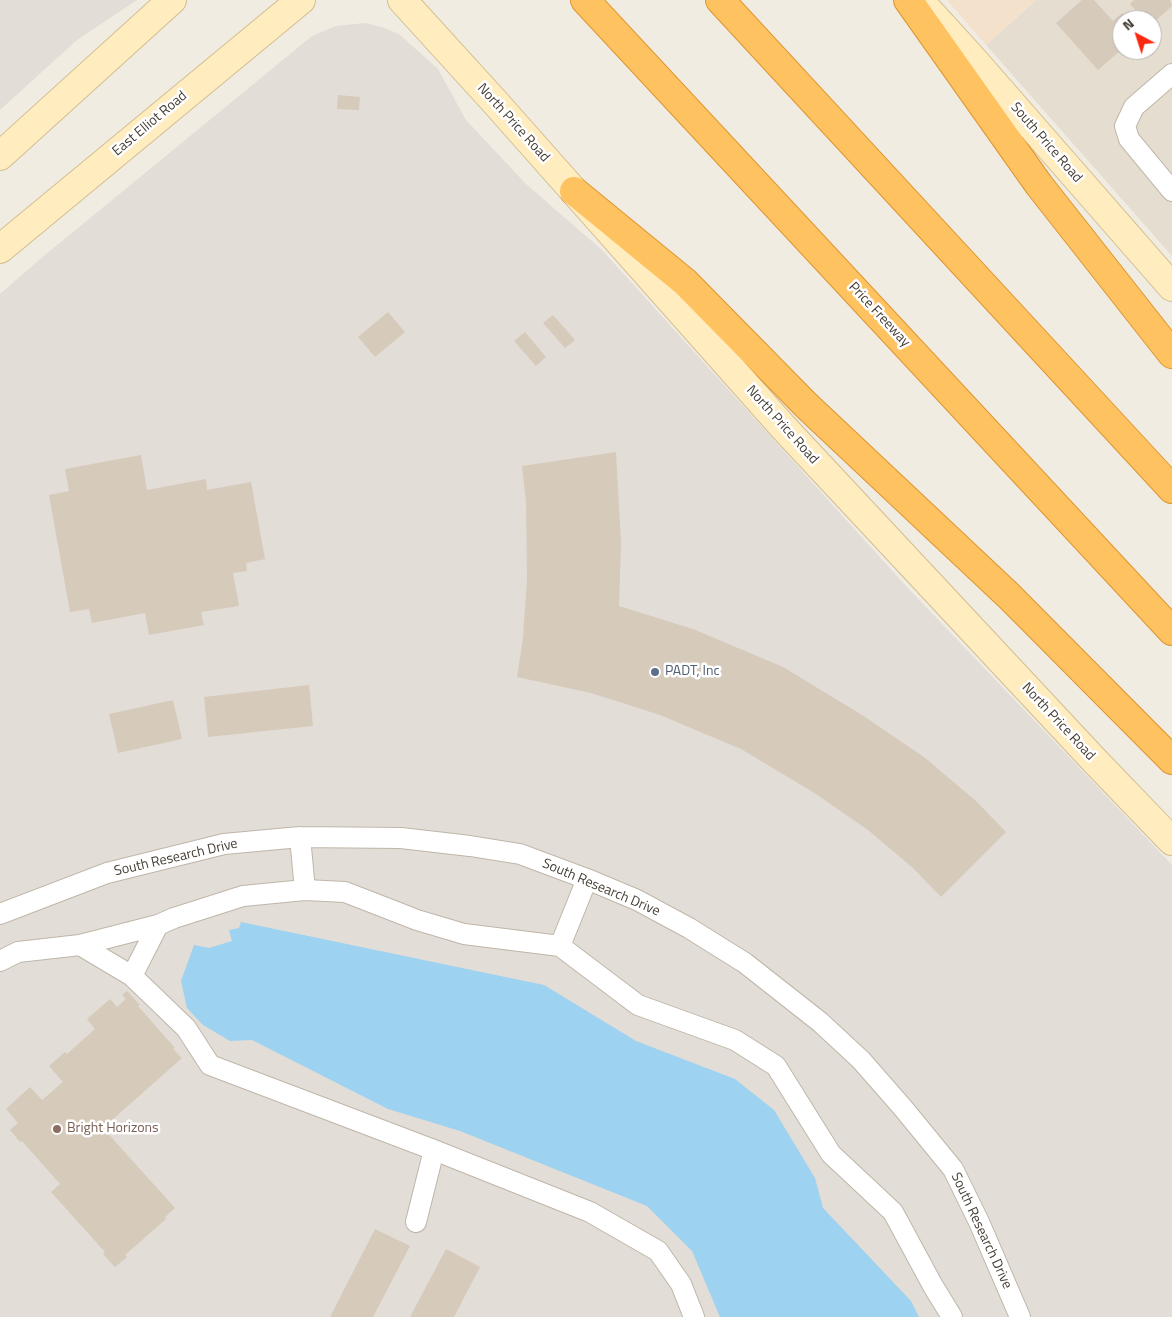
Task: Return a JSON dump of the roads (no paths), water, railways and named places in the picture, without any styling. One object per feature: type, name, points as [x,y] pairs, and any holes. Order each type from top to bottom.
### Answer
[{"type":"highway","name":"Price Freeway","points":[[585,0],[1172,631]]},
{"type":"highway","points":[[720,0],[1172,489]]},
{"type":"highway","points":[[908,0],[1039,184],[1172,354]]},
{"type":"highway","points":[[574,191],[684,282],[807,406],[1009,596],[1172,760]]},
{"type":"main road","points":[[0,156],[172,0]]},
{"type":"main road","name":"East Elliot Road","points":[[0,249],[301,0]]},
{"type":"main road","name":"North Price Road","points":[[402,0],[784,428],[1172,841]]},
{"type":"main road","name":"South Price Road","points":[[919,0],[1168,276]]},
{"type":"street","points":[[1172,74],[1134,107],[1125,126],[1129,139],[1172,190]]},
{"type":"street","points":[[300,837],[305,890]]},
{"type":"street","name":"South Research Drive","points":[[0,914],[107,873],[224,844],[300,837],[401,838],[470,846],[520,854],[588,879],[637,900],[689,928],[745,963],[820,1022],[861,1060],[953,1169],[979,1222],[1020,1317]]},
{"type":"street","points":[[560,946],[588,879]]},
{"type":"street","points":[[0,961],[18,952],[80,945],[158,925],[243,896],[305,890],[345,892],[417,920],[464,934],[560,946],[638,1005],[735,1040],[776,1066],[831,1154],[893,1212],[952,1317]]},
{"type":"street","points":[[132,976],[158,925]]},
{"type":"street","points":[[80,945],[132,976],[186,1028],[210,1065],[434,1150],[590,1212],[658,1250],[681,1284],[694,1317]]},
{"type":"street","points":[[416,1222],[434,1150]]},
{"type":"water","points":[[241,922],[544,985],[636,1041],[735,1079],[774,1110],[815,1178],[823,1208],[911,1301],[919,1317],[720,1317],[692,1251],[647,1206],[460,1131],[388,1109],[252,1040],[230,1041],[203,1025],[187,1008],[181,981],[194,945],[209,948],[232,941],[229,930],[239,928]]},
{"type":"place","name":"PADT, Inc","points":[[655,672]]},
{"type":"place","name":"Bright Horizons","points":[[57,1129]]}]
